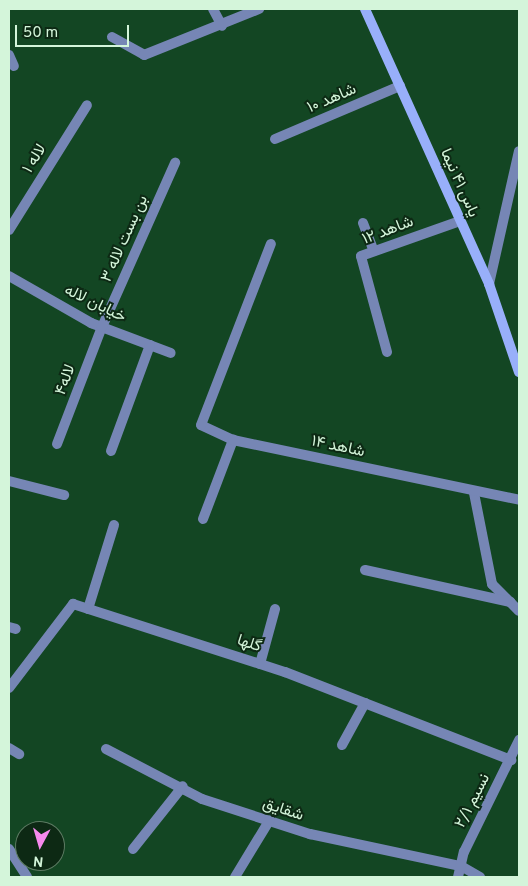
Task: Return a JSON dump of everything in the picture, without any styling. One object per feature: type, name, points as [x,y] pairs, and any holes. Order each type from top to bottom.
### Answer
[{"type":"street","points":[[213,9],[222,26]]},
{"type":"street","points":[[112,37],[144,56],[222,26],[259,9]]},
{"type":"street","name":"یاس ۴۱ نیما","points":[[365,9],[489,284],[519,372]]},
{"type":"street","points":[[9,55],[14,66]]},
{"type":"street","name":"شاهد ۱۰","points":[[275,139],[400,86]]},
{"type":"street","name":"لاله ۱","points":[[9,230],[87,105]]},
{"type":"street","points":[[489,284],[519,150]]},
{"type":"street","name":"بن بست لاله ۳","points":[[102,327],[175,163]]},
{"type":"street","name":"شاهد ۱۲","points":[[388,352],[361,256],[460,221]]},
{"type":"street","points":[[363,223],[374,251]]},
{"type":"street","name":"شاهد ۱۴","points":[[271,244],[201,426],[233,440],[519,500]]},
{"type":"street","name":"خیابان لاله","points":[[9,276],[102,327],[171,353]]},
{"type":"street","name":"لاله۴","points":[[57,444],[102,327]]},
{"type":"street","points":[[111,451],[150,345]]},
{"type":"street","points":[[203,520],[233,440]]},
{"type":"street","points":[[9,481],[64,495]]},
{"type":"street","points":[[474,492],[492,584],[519,611]]},
{"type":"street","points":[[88,609],[114,525]]},
{"type":"street","points":[[365,570],[511,602]]},
{"type":"street","name":"گلها","points":[[9,688],[73,604],[260,664],[511,760]]},
{"type":"street","points":[[260,664],[275,609]]},
{"type":"street","points":[[342,744],[365,703]]},
{"type":"street","name":"نسیم ۲/۱","points":[[458,877],[464,852],[511,760],[519,740]]},
{"type":"street","points":[[9,748],[19,754]]},
{"type":"street","name":"شقایق","points":[[106,748],[183,786],[202,799],[310,834],[461,866],[480,877]]},
{"type":"street","points":[[133,849],[183,786]]},
{"type":"street","points":[[235,877],[269,821]]},
{"type":"street","points":[[9,849],[27,877]]}]
